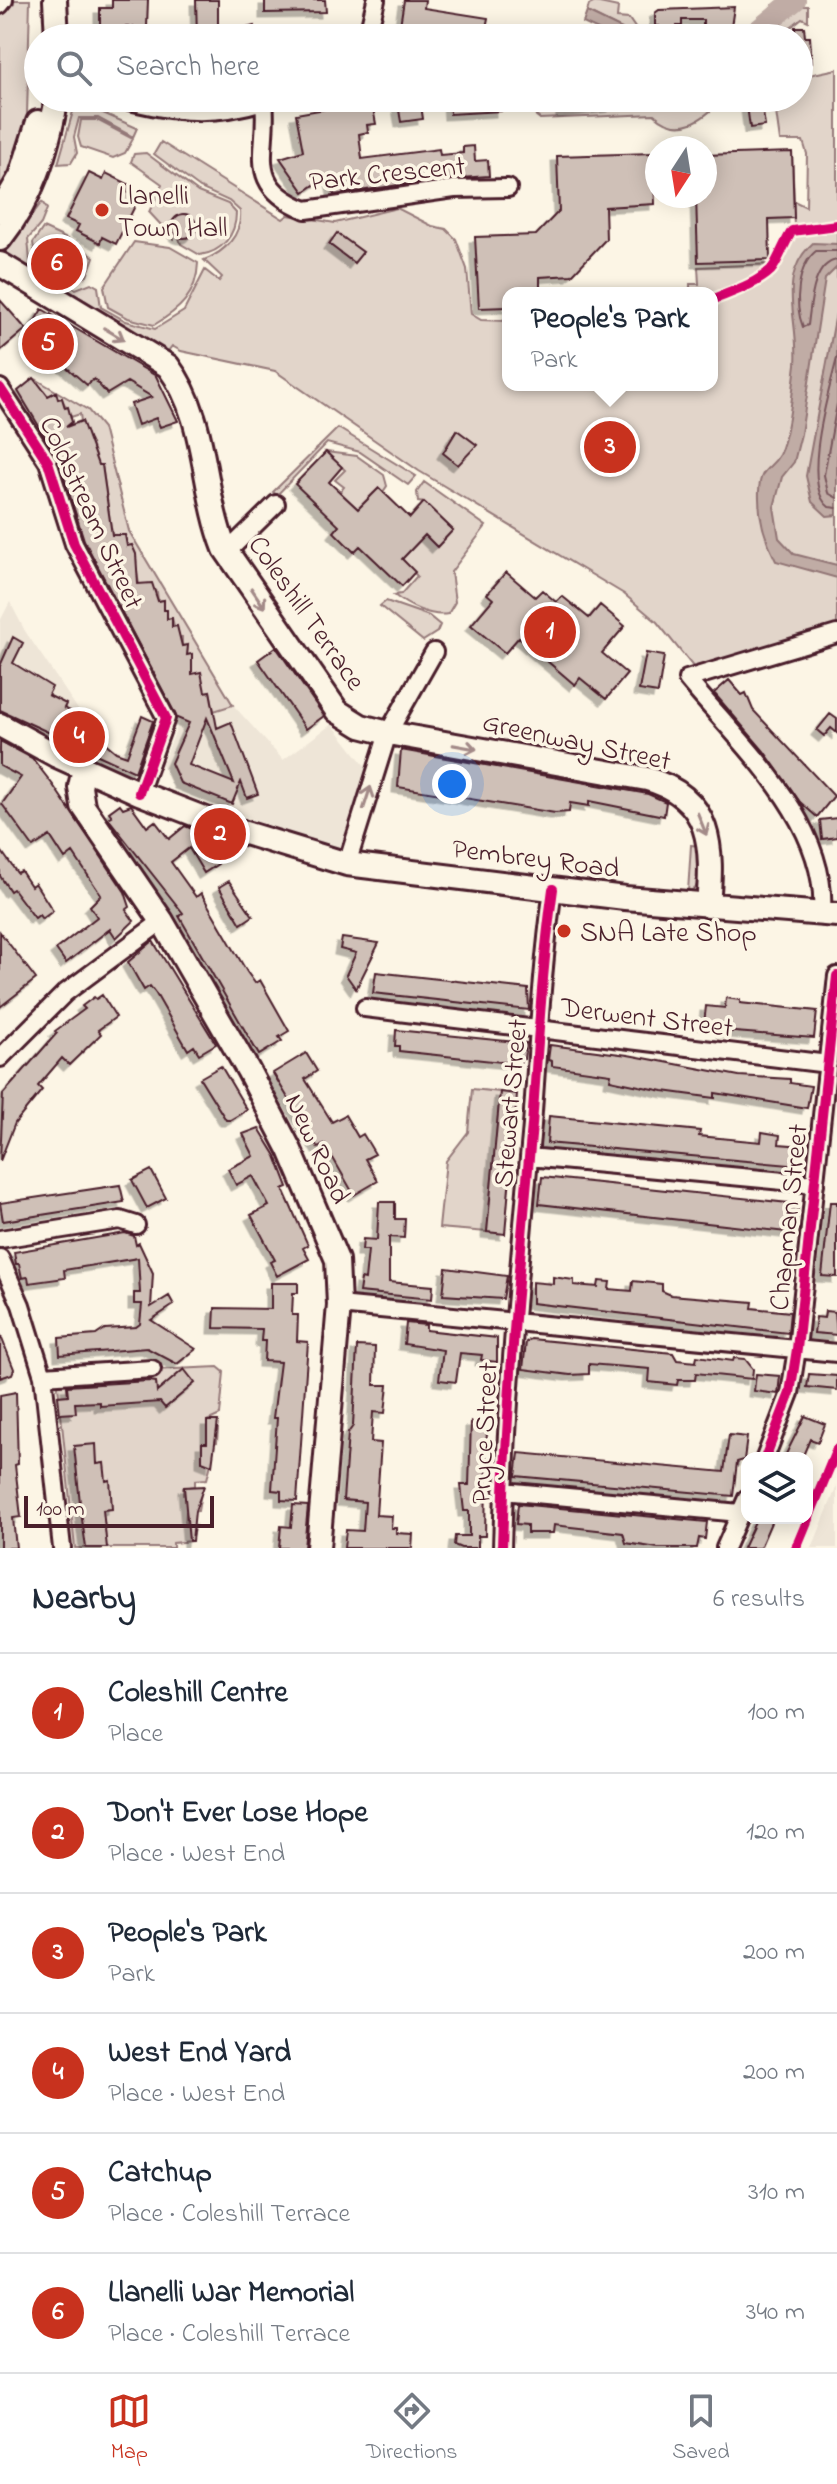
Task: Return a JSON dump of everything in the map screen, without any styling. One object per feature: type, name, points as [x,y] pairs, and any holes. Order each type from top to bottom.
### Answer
[{"type":"main road","points":[[41,0],[42,24]]},
{"type":"main road","points":[[55,0],[56,24]]},
{"type":"main road","points":[[0,212],[21,176],[34,143],[40,112]]},
{"type":"main road","points":[[0,239],[19,215],[45,160],[54,112]]},
{"type":"main road","name":"Coleshill Terrace","points":[[0,264],[168,366],[184,388],[196,420],[217,529],[227,552],[337,711],[361,726],[388,733]]},
{"type":"main road","name":"Pembrey Road","points":[[0,725],[139,793],[232,829],[347,864],[708,906],[830,915]]},
{"type":"main road","name":"Greenway Street","points":[[388,733],[647,779],[682,794],[700,814],[707,833],[711,873],[708,906]]},
{"type":"main road","name":"New Road","points":[[92,772],[94,817],[162,921],[248,1070],[290,1150],[337,1260],[339,1305],[318,1548]]},
{"type":"street","points":[[0,5],[4,0]]},
{"type":"street","points":[[370,24],[376,0]]},
{"type":"street","points":[[183,112],[224,112]]},
{"type":"street","name":"Park Crescent","points":[[267,112],[260,153],[266,176],[289,203],[306,210],[454,189],[508,188]]},
{"type":"street","name":"Coldstream Street","points":[[0,388],[48,462],[74,544],[166,718],[139,793]]},
{"type":"street","points":[[227,552],[276,504]]},
{"type":"street","points":[[830,915],[824,887],[795,812],[687,679],[837,634]]},
{"type":"street","points":[[347,864],[388,733],[434,652]]},
{"type":"street","name":"Stewart Street","points":[[514,1321],[540,1029],[543,962],[553,889]]},
{"type":"street","points":[[0,1058],[65,993],[162,921]]},
{"type":"street","name":"Chapman Street","points":[[767,1452],[790,1393],[797,1349],[837,976]]},
{"type":"street","name":"Derwent Street","points":[[365,1008],[828,1064]]},
{"type":"street","points":[[529,1157],[815,1184]]},
{"type":"street","points":[[0,1239],[120,1220],[136,1225]]},
{"type":"street","points":[[0,1258],[21,1305],[43,1376],[62,1548]]},
{"type":"street","points":[[339,1305],[837,1353]]},
{"type":"street","name":"Pryce Street","points":[[502,1548],[514,1321]]},
{"type":"street","points":[[43,1376],[152,1369]]},
{"type":"street","points":[[503,1491],[741,1506]]},
{"type":"street","points":[[725,1548],[741,1513]]},
{"type":"shaded area","points":[[9,0],[30,0],[29,24],[24,24],[24,112],[32,121],[28,141],[0,196],[0,9]]},
{"type":"shaded area","points":[[595,2],[618,7],[617,18],[629,19],[632,24],[612,24],[587,12],[589,5]]},
{"type":"shaded area","points":[[794,6],[808,6],[808,21],[802,18],[794,24],[773,24]]},
{"type":"shaded area","points":[[837,69],[837,223],[794,229],[792,152],[794,201],[806,207],[807,154],[803,141],[780,141],[776,112],[813,112],[813,74]]},
{"type":"shaded area","points":[[73,112],[101,112],[137,128],[133,137],[98,118],[79,118],[74,137],[77,153],[71,163],[58,164]]},
{"type":"shaded area","points":[[535,112],[709,112],[682,125],[673,125],[654,114],[540,119]]},
{"type":"shaded area","points":[[81,120],[97,120],[133,139],[125,153],[113,158],[81,147],[78,137]]},
{"type":"shaded area","points":[[161,142],[283,219],[288,215],[335,223],[397,208],[432,226],[446,229],[456,239],[467,269],[471,314],[481,320],[502,321],[502,391],[718,391],[718,287],[690,287],[690,284],[699,284],[698,267],[774,264],[798,233],[837,228],[837,627],[704,671],[694,668],[657,622],[624,594],[419,471],[275,371],[181,351],[172,346],[165,355],[0,258],[42,202],[47,209],[41,224],[28,239],[30,261],[53,280],[76,289],[91,283],[98,287],[101,307],[126,321],[155,329],[184,311],[205,270],[219,281],[222,277],[204,260],[231,242],[238,228],[240,211],[229,201],[200,188],[154,154]]},
{"type":"shaded area","points":[[146,153],[198,192],[228,204],[236,213],[230,235],[221,246],[200,255],[181,244],[179,238],[190,237],[195,231],[191,217],[183,214],[173,220],[174,239],[149,212],[162,184],[131,162],[134,154]]},
{"type":"shaded area","points":[[43,228],[67,239],[58,256],[48,254],[43,265],[35,255],[33,243]]},
{"type":"shaded area","points":[[72,242],[94,257],[87,276],[75,282],[64,278],[63,273],[69,270],[63,259]]},
{"type":"shaded area","points":[[134,242],[170,247],[198,263],[190,293],[154,325],[128,318],[108,307],[104,287]]},
{"type":"shaded area","points":[[34,378],[88,410],[103,428],[129,531],[233,705],[214,711],[210,691],[205,692],[191,675],[192,654],[187,655],[188,645],[182,646],[182,637],[177,637],[172,618],[167,619],[164,600],[158,601],[157,592],[139,584],[132,546],[127,546],[125,535],[112,535],[102,465],[98,465],[91,444],[77,448],[89,441],[87,434],[73,438],[67,426],[81,421],[80,414],[71,417],[56,392],[48,396]]},
{"type":"shaded area","points":[[338,428],[416,476],[408,485],[360,452],[327,443],[277,495],[273,492]]},
{"type":"shaded area","points":[[326,452],[357,456],[384,475],[387,486],[383,492],[378,489],[358,509],[340,492],[344,487],[335,480],[345,470]]},
{"type":"shaded area","points":[[424,482],[486,526],[451,572],[455,602],[448,614],[420,610],[394,595],[401,594],[417,576],[402,559],[425,535],[437,547],[453,530],[425,503],[418,502],[417,492]]},
{"type":"shaded area","points":[[386,601],[429,616],[440,625],[437,632],[423,641],[380,606]]},
{"type":"shaded area","points":[[10,602],[25,631],[79,711],[111,747],[121,751],[126,748],[141,714],[158,720],[134,775],[0,710],[0,621]]},
{"type":"shaded area","points":[[233,705],[283,760],[332,724],[369,771],[342,849],[253,820],[173,788],[162,765],[180,720],[186,721]]},
{"type":"shaded area","points":[[691,845],[699,846],[701,873],[694,889],[688,892]]},
{"type":"shaded area","points":[[472,1089],[500,1092],[487,1232],[439,1228],[446,1161],[468,1132]]},
{"type":"shaded area","points":[[218,1367],[224,1372],[220,1415],[207,1421],[207,1429],[218,1429],[217,1442],[202,1444],[202,1460],[212,1460],[207,1479],[195,1480],[195,1486],[183,1488],[183,1495],[201,1493],[198,1511],[186,1512],[185,1526],[195,1525],[191,1541],[173,1543],[173,1548],[75,1548],[58,1386],[63,1381],[134,1376],[135,1380],[153,1379],[153,1370]]},
{"type":"shaded area","points":[[837,1486],[837,1548],[812,1548]]},
{"type":"water","points":[[773,5],[794,6],[773,24],[755,24]]},
{"type":"water","points":[[587,12],[612,24],[585,24]]},
{"type":"water","points":[[813,243],[837,244],[837,267],[825,279],[801,434],[794,462],[782,477],[774,507],[779,538],[794,554],[837,565],[837,578],[776,561],[763,528],[759,500],[761,477],[779,455],[788,424],[796,364],[792,285],[802,256]]},
{"type":"water","points":[[837,308],[837,515],[827,516],[812,502],[806,476]]},
{"type":"building","points":[[112,0],[148,0],[147,24],[100,24],[100,8],[112,8]]},
{"type":"building","points":[[196,0],[218,0],[218,24],[197,24]]},
{"type":"building","points":[[265,0],[325,0],[326,12],[265,13]]},
{"type":"building","points":[[404,0],[425,0],[424,8],[488,18],[487,24],[400,24]]},
{"type":"building","points":[[734,7],[731,24],[682,20],[682,24],[655,24],[655,13],[659,10]]},
{"type":"building","points":[[374,112],[376,124],[367,125],[368,132],[359,134],[362,159],[439,149],[440,155],[463,153],[463,147],[474,146],[475,161],[488,160],[489,176],[431,180],[334,195],[330,174],[304,192],[280,158],[303,151],[296,114]]},
{"type":"building","points":[[399,112],[422,112],[423,119],[401,122]]},
{"type":"building","points":[[748,112],[763,112],[765,126],[750,128]]},
{"type":"building","points":[[792,152],[794,218],[769,219],[770,260],[698,262],[696,208],[717,208],[717,155]]},
{"type":"building","points":[[645,153],[645,205],[605,207],[606,239],[572,275],[540,277],[540,287],[502,287],[502,307],[479,308],[475,237],[536,235],[559,211],[557,156]]},
{"type":"building","name":"Llanelli Town Hall","points":[[89,173],[103,180],[106,173],[130,185],[127,192],[139,198],[116,244],[102,237],[100,243],[76,231],[79,225],[66,219]]},
{"type":"building","points":[[184,214],[193,217],[196,226],[193,235],[184,238],[175,235],[172,226],[175,217]]},
{"type":"building","points":[[337,233],[363,252],[354,263],[329,244]]},
{"type":"building","points":[[0,300],[26,329],[0,351]]},
{"type":"building","points":[[42,309],[156,376],[178,421],[160,427],[156,418],[138,425],[131,404],[152,397],[127,382],[107,394],[94,379],[87,385],[49,352],[45,358],[37,353],[42,343],[27,334]]},
{"type":"building","points":[[34,378],[48,396],[56,392],[65,408],[68,407],[72,422],[66,427],[82,421],[98,465],[102,465],[112,535],[125,535],[127,546],[132,545],[136,554],[138,584],[152,583],[158,601],[164,600],[167,619],[172,618],[172,627],[177,626],[182,646],[188,645],[187,655],[192,654],[192,674],[201,672],[205,692],[210,691],[217,728],[231,722],[258,794],[247,798],[241,782],[232,804],[180,783],[171,763],[189,723],[177,718],[84,540],[58,458],[18,391]],"holes":[[[207,718],[234,783],[189,765]]]},
{"type":"building","points":[[457,430],[477,445],[458,465],[443,453]]},
{"type":"building","points":[[326,452],[342,467],[329,482],[358,509],[379,488],[410,518],[424,502],[453,530],[437,547],[425,535],[402,559],[415,572],[402,586],[360,546],[354,552],[334,532],[339,526],[295,484]]},
{"type":"building","points":[[506,572],[535,597],[542,590],[556,602],[562,596],[589,618],[600,605],[625,626],[602,653],[627,674],[606,699],[580,678],[575,685],[519,637],[505,653],[471,625],[493,599],[487,594]]},
{"type":"building","points":[[13,637],[23,643],[13,663],[52,687],[48,695],[66,704],[64,708],[72,712],[71,715],[94,725],[91,731],[116,752],[127,756],[142,716],[153,721],[135,772],[0,710],[0,666]]},
{"type":"building","points":[[276,647],[324,716],[306,729],[258,660]]},
{"type":"building","points":[[646,653],[664,656],[658,693],[639,690]]},
{"type":"building","points":[[729,680],[742,695],[746,693],[753,710],[834,796],[817,817],[800,802],[764,751],[714,693]]},
{"type":"building","points":[[830,714],[837,719],[837,733],[831,728],[824,736],[817,730]]},
{"type":"building","points":[[0,741],[32,758],[125,892],[130,907],[126,910],[134,921],[116,938],[110,929],[66,963],[56,949],[97,917],[90,906],[101,895],[73,853],[65,859],[50,836],[33,847],[2,804],[21,777],[0,766]]},
{"type":"building","points":[[401,750],[648,794],[666,802],[664,816],[589,801],[589,806],[570,803],[569,812],[555,813],[398,787]]},
{"type":"building","points":[[120,804],[123,808],[131,805],[147,827],[155,821],[169,839],[185,826],[202,833],[218,864],[204,873],[189,848],[171,862],[196,897],[201,893],[255,983],[260,980],[289,1031],[279,1037],[282,1041],[259,1055],[179,916],[183,913],[108,818],[112,816],[109,812]]},
{"type":"building","points":[[837,818],[837,837],[822,839],[820,820]]},
{"type":"building","points":[[0,849],[17,873],[21,871],[31,886],[35,883],[53,911],[42,919],[39,915],[35,918],[0,876]]},
{"type":"building","points":[[229,881],[253,916],[241,924],[219,887]]},
{"type":"building","points":[[0,932],[36,979],[0,1007]]},
{"type":"building","points":[[342,938],[379,943],[356,989],[346,975],[356,953],[340,949]]},
{"type":"building","points":[[153,941],[216,1044],[199,1054],[194,1046],[188,1050],[156,994],[150,986],[144,990],[128,962]]},
{"type":"building","points":[[376,972],[528,989],[529,1010],[373,993]]},
{"type":"building","points":[[102,995],[116,1017],[98,1030],[101,1034],[69,1065],[62,1058],[38,1086],[42,1090],[15,1123],[0,1161],[3,1094],[57,1033],[55,1031],[85,1009],[82,1006]]},
{"type":"building","points":[[726,998],[740,1000],[740,1003],[817,1011],[814,1038],[722,1031],[722,1026],[704,1024],[706,1006],[725,1008]]},
{"type":"building","points":[[396,1030],[526,1043],[524,1059],[520,1064],[399,1051],[399,1046],[395,1046]]},
{"type":"building","points":[[550,1045],[628,1055],[739,1076],[790,1079],[790,1083],[811,1086],[807,1108],[715,1093],[715,1098],[663,1091],[610,1080],[611,1074],[552,1066],[552,1061],[548,1060]]},
{"type":"building","points":[[306,1053],[317,1071],[305,1079],[332,1122],[345,1115],[358,1137],[363,1134],[375,1154],[365,1159],[378,1181],[354,1195],[325,1144],[318,1148],[273,1073]]},
{"type":"building","points":[[221,1066],[247,1110],[230,1120],[226,1120],[200,1078]]},
{"type":"building","points":[[500,1092],[517,1094],[505,1234],[487,1232]]},
{"type":"building","points":[[549,1116],[700,1131],[699,1136],[761,1142],[762,1132],[780,1135],[779,1144],[803,1146],[801,1166],[547,1143]]},
{"type":"building","points":[[259,1128],[276,1156],[288,1187],[283,1189],[308,1245],[303,1248],[309,1259],[277,1276],[270,1262],[275,1260],[251,1215],[269,1206],[253,1176],[236,1185],[228,1169],[254,1156],[243,1134]]},
{"type":"building","points":[[151,1170],[166,1198],[147,1208],[132,1180]]},
{"type":"building","points":[[542,1177],[798,1204],[795,1233],[539,1204]]},
{"type":"building","points":[[120,1185],[124,1202],[3,1221],[0,1203]]},
{"type":"building","points":[[379,1202],[395,1202],[395,1219],[405,1219],[404,1238],[389,1237],[389,1282],[433,1286],[432,1299],[359,1292],[361,1279],[365,1280],[368,1250],[362,1250],[363,1239],[377,1240]]},
{"type":"building","points":[[830,1202],[837,1202],[837,1277],[822,1276]]},
{"type":"building","points":[[125,1233],[134,1236],[136,1245],[139,1243],[153,1273],[151,1307],[169,1296],[174,1305],[151,1320],[196,1349],[177,1364],[147,1348],[60,1355],[59,1338],[96,1335],[105,1329],[136,1327],[140,1324],[142,1304],[134,1304],[134,1293],[140,1293],[138,1258],[64,1270],[65,1278],[29,1283],[28,1277],[22,1278],[19,1264],[16,1264],[14,1252]]},
{"type":"building","points":[[446,1268],[507,1276],[503,1299],[443,1295]]},
{"type":"building","points":[[553,1277],[574,1280],[574,1285],[598,1287],[599,1281],[610,1282],[609,1289],[632,1291],[633,1281],[662,1284],[662,1291],[671,1295],[753,1302],[752,1308],[790,1312],[788,1333],[532,1303],[532,1282],[553,1284]]},
{"type":"building","points":[[271,1283],[298,1283],[298,1293],[293,1293],[292,1315],[298,1315],[297,1341],[308,1342],[297,1501],[281,1500],[281,1491],[272,1490],[277,1418],[273,1418],[280,1362],[264,1361],[262,1329],[214,1328],[215,1308],[271,1309]]},
{"type":"building","points":[[825,1311],[835,1312],[837,1335],[814,1333],[816,1317],[824,1318]]},
{"type":"building","points":[[406,1323],[426,1325],[426,1330],[497,1338],[497,1362],[481,1360],[482,1355],[460,1353],[456,1382],[439,1380],[443,1350],[404,1344]]},
{"type":"building","points":[[0,1334],[14,1369],[12,1374],[0,1378]]},
{"type":"building","points":[[531,1339],[673,1353],[677,1360],[696,1362],[697,1356],[733,1361],[734,1358],[745,1359],[753,1369],[752,1379],[696,1373],[695,1380],[678,1380],[677,1385],[649,1382],[650,1369],[589,1364],[589,1374],[570,1375],[523,1369],[526,1342]]},
{"type":"building","points":[[357,1346],[375,1347],[374,1385],[388,1385],[385,1413],[373,1412],[371,1442],[381,1443],[376,1515],[392,1516],[391,1528],[396,1528],[396,1533],[413,1534],[412,1548],[344,1548],[346,1530],[363,1531],[365,1502],[343,1500],[348,1433],[353,1426]]},
{"type":"building","points":[[184,1369],[195,1383],[165,1408],[160,1402],[100,1406],[100,1402],[75,1403],[76,1413],[60,1414],[58,1396],[68,1395],[67,1386],[149,1381],[156,1382],[157,1392]]},
{"type":"building","points":[[756,1374],[780,1376],[778,1394],[754,1391]]},
{"type":"building","points":[[809,1374],[837,1376],[837,1390],[807,1387]]},
{"type":"building","points":[[16,1392],[18,1464],[15,1465],[21,1517],[13,1518],[16,1548],[0,1548],[0,1395]]},
{"type":"building","points":[[805,1416],[825,1424],[818,1442],[810,1439],[805,1452],[787,1452]]},
{"type":"building","points":[[207,1421],[218,1421],[212,1465],[202,1461],[202,1443],[207,1443]]},
{"type":"building","points":[[471,1422],[487,1422],[485,1536],[478,1536],[478,1548],[461,1548],[454,1545],[455,1536],[469,1536],[469,1511],[464,1511],[461,1485],[469,1485]]},
{"type":"building","points":[[729,1435],[747,1437],[745,1452],[741,1452],[741,1461],[737,1462],[733,1496],[516,1476],[519,1453],[724,1472]]},
{"type":"building","points":[[96,1444],[97,1464],[104,1463],[106,1481],[110,1480],[112,1509],[103,1510],[107,1548],[86,1548],[74,1446]]},
{"type":"building","points":[[204,1486],[195,1511],[192,1541],[189,1541],[184,1487]]},
{"type":"building","points":[[518,1504],[707,1522],[705,1539],[699,1538],[697,1548],[658,1548],[626,1543],[623,1533],[554,1525],[553,1533],[527,1533],[527,1525],[516,1524]]},
{"type":"building","points":[[293,1505],[308,1506],[304,1548],[279,1548],[281,1526],[291,1527]]},
{"type":"building","points":[[754,1524],[770,1524],[760,1548],[743,1548]]},
{"type":"waterway","points":[[766,24],[795,0]]},
{"type":"cycle path","points":[[718,297],[750,284],[771,270],[792,231],[837,225]]},
{"type":"cycle path","points":[[0,388],[48,462],[74,544],[166,718],[139,793]]},
{"type":"cycle path","points":[[502,1548],[514,1336],[553,889]]},
{"type":"cycle path","points":[[767,1452],[790,1393],[797,1349],[837,976]]},
{"type":"cycle path","points":[[796,1548],[837,1449]]},
{"type":"place","name":"Llanelli Town Hall","points":[[102,210]]},
{"type":"place","name":"Llanelli War Memorial","points":[[57,264]]},
{"type":"place","name":"Catchup","points":[[48,344]]},
{"type":"place","name":"People's Park","points":[[610,447]]},
{"type":"place","name":"Coleshill Centre","points":[[550,632]]},
{"type":"place","name":"West End Yard","points":[[79,737]]},
{"type":"place","name":"Don't Ever Lose Hope","points":[[220,834]]},
{"type":"place","name":"SNA Late Shop","points":[[564,931]]}]
